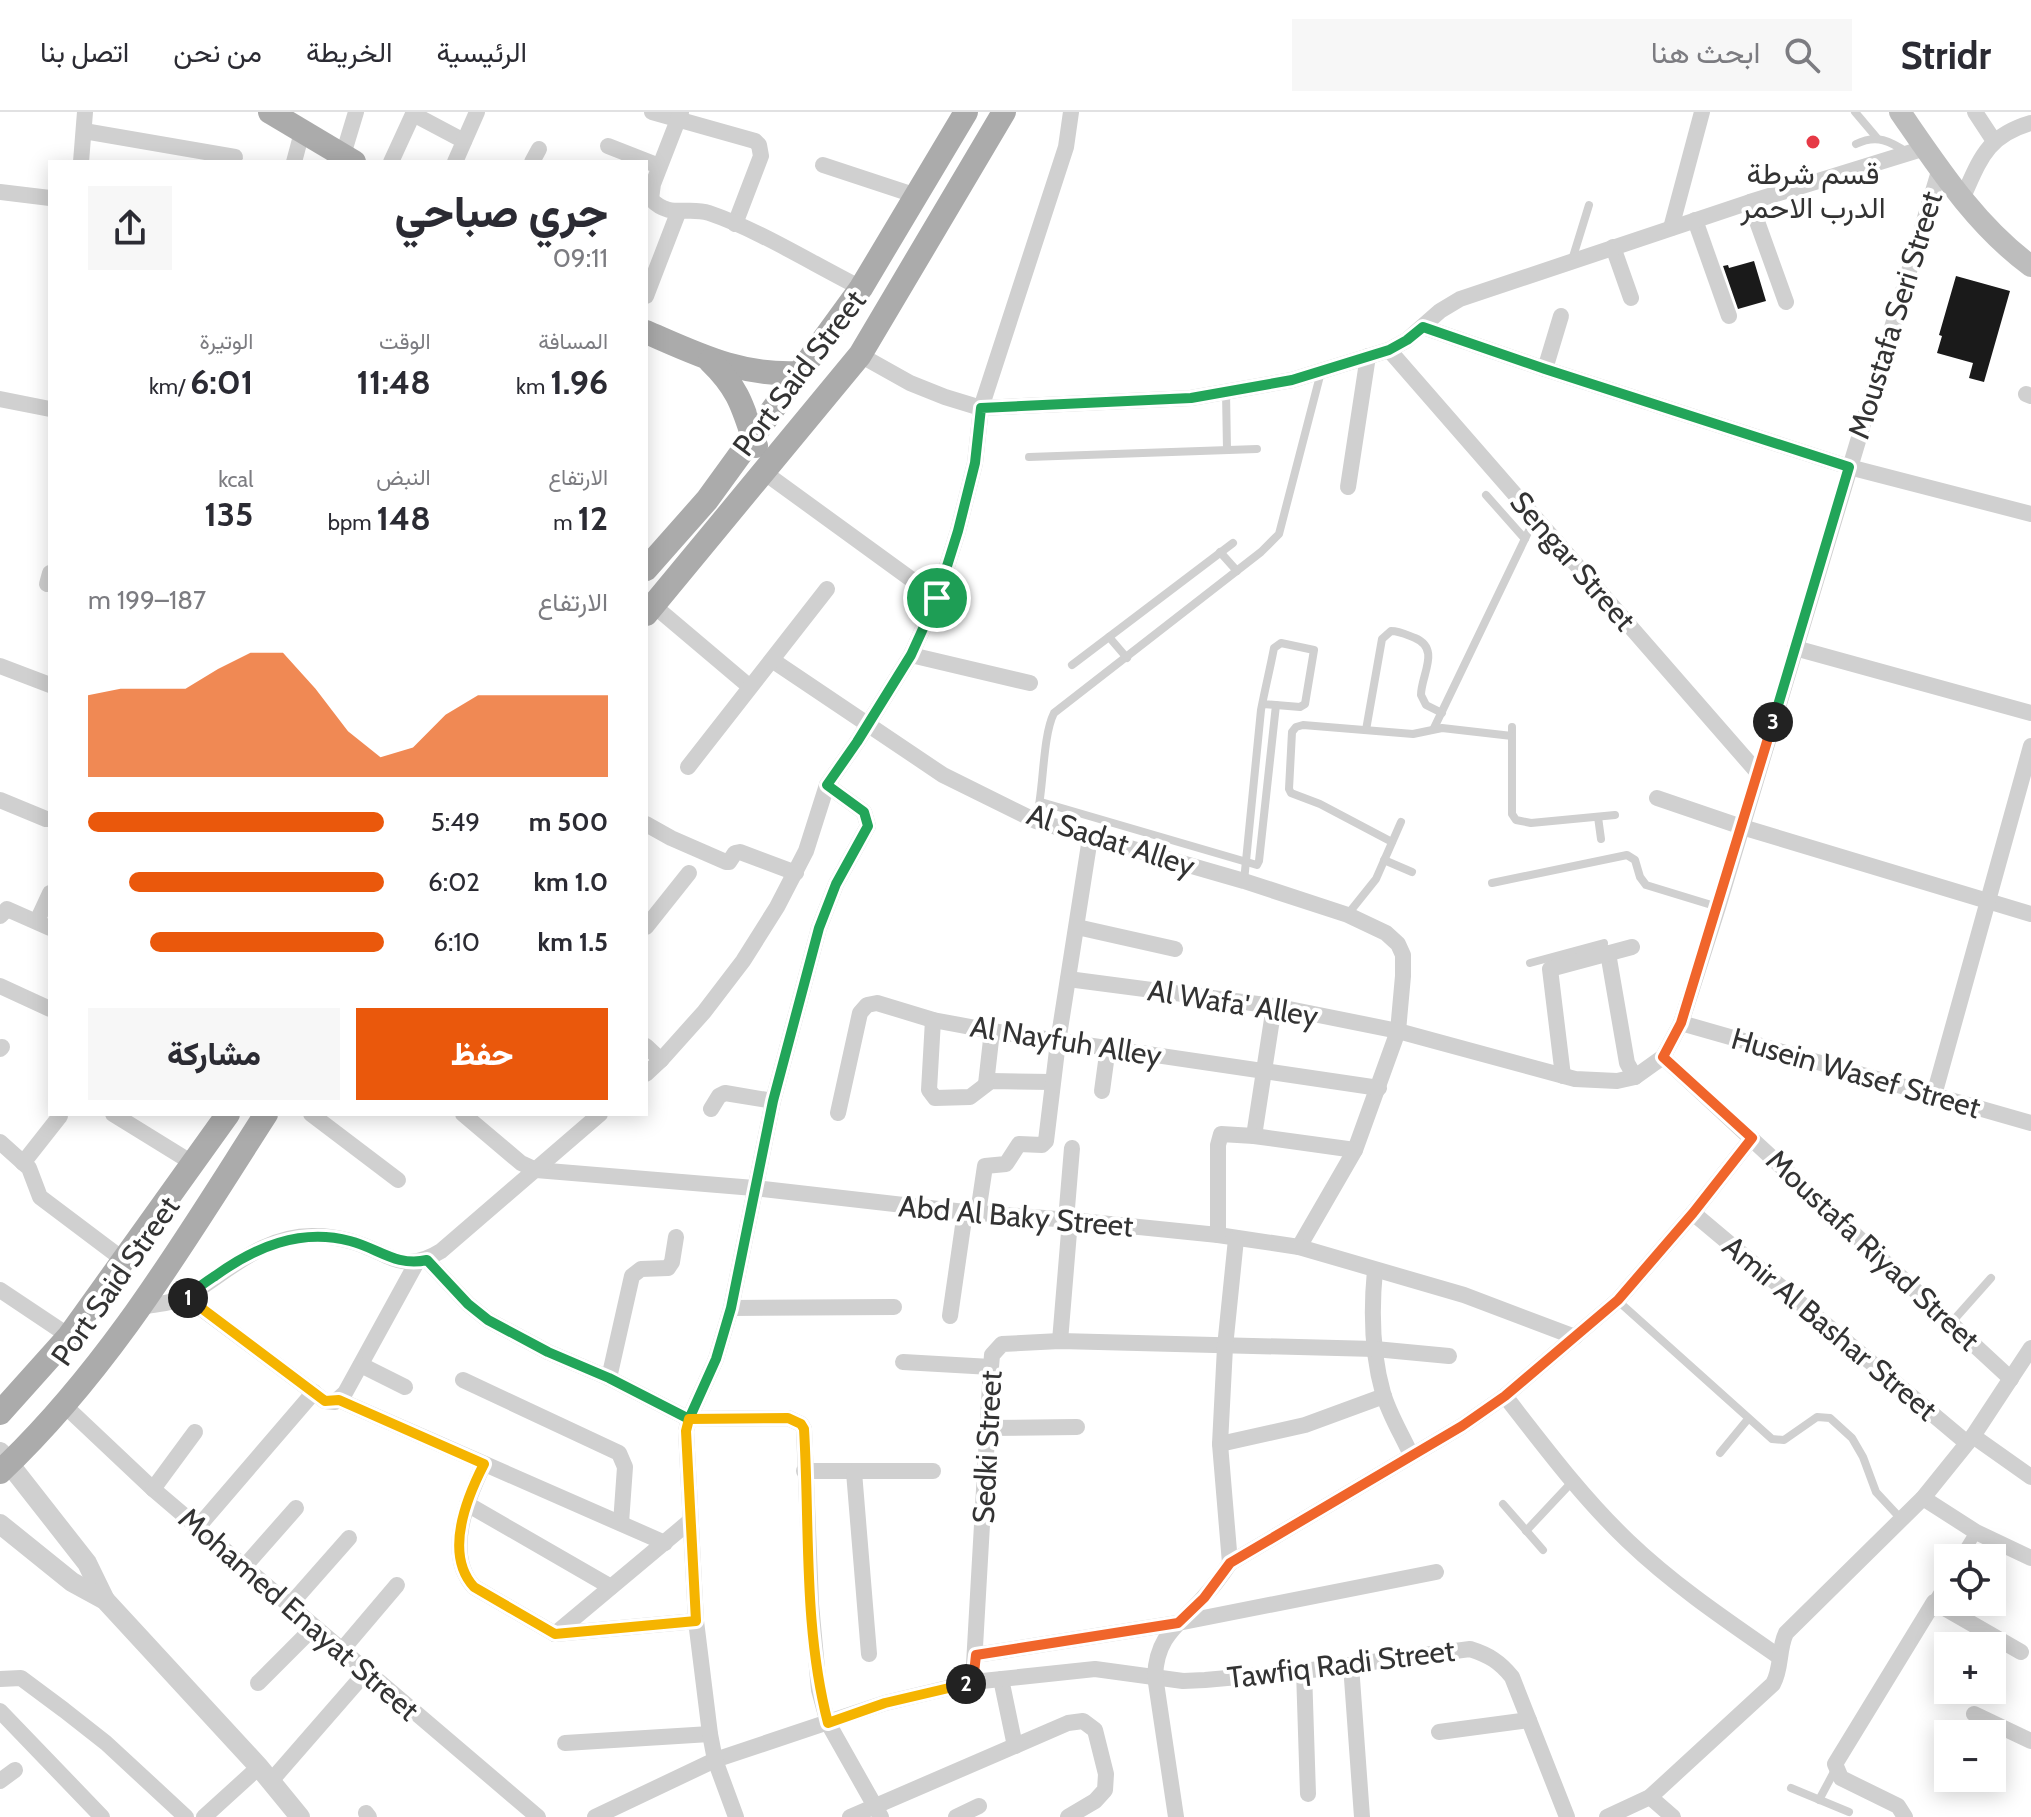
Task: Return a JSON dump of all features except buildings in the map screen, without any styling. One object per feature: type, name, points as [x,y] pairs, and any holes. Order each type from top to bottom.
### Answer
[{"type":"main road","points":[[270,112],[348,159]]},
{"type":"main road","name":"Port Said Street","points":[[650,610],[860,355],[1004,112]]},
{"type":"main road","points":[[1900,112],[1916,151],[1940,168],[1962,199],[2011,252],[2031,266]]},
{"type":"main road","name":"Port Said Street","points":[[648,567],[707,500],[861,288],[963,113]]},
{"type":"main road","points":[[648,333],[708,359],[753,372],[800,373]]},
{"type":"main road","points":[[708,359],[725,375],[738,394],[748,415],[765,473]]},
{"type":"main road","name":"Port Said Street","points":[[0,1413],[69,1336],[227,1116]]},
{"type":"main road","name":"Port Said Street","points":[[3,1462],[65,1406],[142,1307],[265,1116]]},
{"type":"street","points":[[81,160],[85,112]]},
{"type":"street","points":[[348,159],[356,112]]},
{"type":"street","points":[[456,160],[477,112]]},
{"type":"street","points":[[652,112],[680,116],[759,145],[761,156],[735,224]]},
{"type":"street","points":[[648,1072],[704,1012],[743,961],[777,907],[796,873],[827,785],[911,655],[937,598],[975,463],[981,408],[1066,147],[1071,112]]},
{"type":"street","points":[[1671,228],[1702,112]]},
{"type":"street","points":[[1975,112],[1994,141]]},
{"type":"street","points":[[392,160],[414,113],[464,141]]},
{"type":"street","points":[[680,116],[659,166],[651,199],[663,208],[678,213],[699,211],[735,224],[861,288]]},
{"type":"street","points":[[1962,199],[1982,156],[1994,141],[2010,129],[2031,123]]},
{"type":"street","points":[[84,131],[235,157]]},
{"type":"street","points":[[295,160],[302,132]]},
{"type":"street","points":[[608,146],[644,160]]},
{"type":"street","points":[[860,355],[910,383],[981,408],[1191,398],[1292,380],[1389,350],[1460,299],[1750,202],[1916,151]]},
{"type":"street","points":[[648,162],[659,166]]},
{"type":"street","points":[[823,165],[917,196]]},
{"type":"street","name":"Moustafa Seri Street","points":[[1663,1057],[1681,1023],[1718,907],[1940,168]]},
{"type":"street","points":[[0,192],[48,198]]},
{"type":"street","points":[[1750,202],[1786,302]]},
{"type":"street","points":[[648,291],[678,213]]},
{"type":"street","points":[[1695,220],[1729,316]]},
{"type":"street","points":[[1613,247],[1631,298]]},
{"type":"street","points":[[1545,369],[1561,316]]},
{"type":"street","points":[[1423,327],[1849,467],[2031,514]]},
{"type":"street","name":"Sengar Street","points":[[1389,350],[1758,773]]},
{"type":"street","points":[[1348,487],[1368,356]]},
{"type":"street","points":[[0,399],[48,409]]},
{"type":"street","points":[[765,473],[937,598]]},
{"type":"street","points":[[688,767],[827,589]]},
{"type":"street","points":[[650,610],[750,687]]},
{"type":"street","points":[[1795,648],[2031,713]]},
{"type":"street","points":[[911,655],[1030,683]]},
{"type":"street","name":"Al Sadat Alley","points":[[772,660],[943,775],[1036,821],[1090,838],[1246,872],[1386,933],[1398,944],[1403,955],[1398,1031]]},
{"type":"street","points":[[0,666],[48,684]]},
{"type":"street","points":[[1934,1095],[2031,746]]},
{"type":"street","points":[[736,1817],[715,1760],[710,1734],[696,1621],[686,1431],[716,1359],[731,1308],[773,1101],[819,928],[836,884],[868,826],[864,812],[827,785]]},
{"type":"street","points":[[1657,798],[1742,827],[2031,914]]},
{"type":"street","points":[[0,800],[46,819]]},
{"type":"street","points":[[648,828],[726,862],[740,852],[796,873]]},
{"type":"street","points":[[950,1316],[971,1213],[985,1166],[1006,1164],[1019,1144],[1045,1143],[1090,838]]},
{"type":"street","points":[[648,924],[689,873]]},
{"type":"street","points":[[0,916],[7,909],[15,910],[43,925],[48,902]]},
{"type":"street","points":[[1077,927],[1175,949]]},
{"type":"street","points":[[1563,1076],[1548,964],[1606,948],[1632,947]]},
{"type":"street","points":[[1606,948],[1627,1063],[1635,1077],[1663,1057]]},
{"type":"street","name":"Al Wafa' Alley","points":[[1068,979],[1274,1006],[1398,1031],[1563,1076],[1596,1082],[1635,1077]]},
{"type":"street","points":[[0,986],[48,1008]]},
{"type":"street","name":"Al Nayfuh Alley","points":[[838,1113],[863,1009],[877,1003],[933,1020],[992,1031],[1379,1088]]},
{"type":"street","points":[[1254,1136],[1274,1006]]},
{"type":"street","points":[[933,1020],[930,1094],[938,1099],[970,1097],[986,1084],[996,1081],[1052,1082]]},
{"type":"street","name":"Husein Wasef Street","points":[[1681,1023],[2031,1123]]},
{"type":"street","points":[[986,1084],[992,1031]]},
{"type":"street","points":[[1299,1247],[1355,1150],[1398,1031]]},
{"type":"street","points":[[1102,1091],[1108,1047]]},
{"type":"street","points":[[648,1048],[661,1060]]},
{"type":"street","name":"Moustafa Riyad Street","points":[[1663,1057],[2011,1379]]},
{"type":"street","points":[[711,1109],[719,1096],[725,1093],[773,1101]]},
{"type":"street","points":[[23,1163],[60,1116]]},
{"type":"street","points":[[314,1116],[398,1180]]},
{"type":"street","name":"Abd Al Baky Street","points":[[465,1116],[521,1163],[536,1170],[754,1188],[971,1213],[1218,1235],[1299,1247],[1464,1295],[1575,1337]]},
{"type":"street","points":[[142,1307],[186,1297],[240,1258],[274,1242],[312,1236],[350,1241],[397,1261],[422,1261],[441,1251],[598,1116]]},
{"type":"street","points":[[132,1119],[194,1164]]},
{"type":"street","points":[[1218,1235],[1218,1139],[1221,1134],[1355,1150]]},
{"type":"street","points":[[1176,1817],[1155,1676],[1156,1654],[1178,1623],[1204,1598],[1230,1563],[1462,1426],[1505,1396],[1575,1337],[1618,1300],[1752,1138]]},
{"type":"street","points":[[0,1142],[33,1175],[40,1197],[125,1261]]},
{"type":"street","points":[[1060,1341],[1072,1148]]},
{"type":"street","name":"Amir Al Bashar Street","points":[[1693,1213],[1970,1439],[2031,1477]]},
{"type":"street","points":[[609,1378],[632,1276],[641,1269],[668,1268],[676,1237]]},
{"type":"street","points":[[1230,1563],[1220,1444],[1225,1347],[1236,1239]]},
{"type":"street","points":[[339,1400],[422,1261]]},
{"type":"street","points":[[422,1261],[488,1320],[689,1419],[788,1418],[801,1424],[804,1429],[814,1651],[819,1690],[828,1723],[878,1811]]},
{"type":"street","points":[[1375,1270],[1375,1349],[1384,1396],[1411,1455]]},
{"type":"street","points":[[0,1290],[69,1336]]},
{"type":"street","points":[[186,1297],[325,1401],[339,1400],[665,1543]]},
{"type":"street","points":[[731,1308],[894,1307]]},
{"type":"street","name":"Sedki Street","points":[[973,1682],[992,1355],[1002,1344],[1060,1341],[1375,1349],[1449,1356]]},
{"type":"street","points":[[1607,1817],[1650,1797],[1773,1684],[1778,1676],[1778,1656],[1786,1633],[1923,1498],[1970,1439],[2031,1348]]},
{"type":"street","points":[[903,1362],[991,1367]]},
{"type":"street","points":[[361,1365],[405,1387]]},
{"type":"street","points":[[463,1380],[619,1453],[625,1467],[621,1523]]},
{"type":"street","points":[[198,1527],[314,1392]]},
{"type":"street","points":[[1220,1444],[1305,1425],[1384,1396]]},
{"type":"street","points":[[1505,1396],[1572,1482],[1628,1541],[1700,1602],[1778,1656]]},
{"type":"street","name":"Mohamed Enayat Street","points":[[65,1406],[153,1489],[538,1817]]},
{"type":"street","points":[[987,1428],[1077,1427]]},
{"type":"street","points":[[153,1489],[195,1432]]},
{"type":"street","points":[[3,1462],[87,1563],[105,1600],[265,1774],[300,1817]]},
{"type":"street","points":[[484,1464],[467,1504],[460,1552],[460,1565],[474,1587],[555,1634],[696,1621]]},
{"type":"street","points":[[804,1471],[933,1471]]},
{"type":"street","points":[[854,1472],[869,1654]]},
{"type":"street","points":[[1923,1498],[1976,1532],[2031,1558]]},
{"type":"street","points":[[467,1504],[611,1587]]},
{"type":"street","points":[[244,1567],[296,1508]]},
{"type":"street","points":[[555,1634],[690,1521]]},
{"type":"street","points":[[0,1524],[72,1582],[105,1600]]},
{"type":"street","points":[[1969,1544],[1976,1532]]},
{"type":"street","points":[[289,1606],[349,1538]]},
{"type":"street","points":[[976,1655],[1178,1623],[1436,1572]]},
{"type":"street","points":[[341,1651],[397,1585]]},
{"type":"street","points":[[1905,1817],[1898,1806],[1841,1778],[1835,1770],[1836,1760],[1934,1602]]},
{"type":"street","points":[[1958,1616],[2021,1652]]},
{"type":"street","points":[[258,1683],[314,1627]]},
{"type":"street","name":"Tawfiq Radi Street","points":[[595,1817],[617,1812],[715,1760],[885,1703],[973,1682],[1095,1669],[1183,1681],[1304,1671],[1470,1649],[1486,1654],[1501,1664],[1512,1677],[1567,1817]]},
{"type":"street","points":[[1351,1665],[1362,1817]]},
{"type":"street","points":[[1304,1671],[1308,1794]]},
{"type":"street","points":[[204,1817],[265,1774],[366,1672]]},
{"type":"street","points":[[0,1679],[21,1678],[106,1743],[186,1817]]},
{"type":"street","points":[[1001,1679],[1015,1746]]},
{"type":"street","points":[[0,1711],[102,1817]]},
{"type":"street","points":[[1974,1714],[2031,1741]]},
{"type":"street","points":[[1439,1732],[1529,1720]]},
{"type":"street","points":[[850,1817],[878,1811],[1075,1721],[1095,1730],[1106,1774],[1105,1790],[1095,1801],[1068,1817]]},
{"type":"street","points":[[565,1743],[710,1734]]},
{"type":"street","points":[[0,1781],[15,1770]]},
{"type":"street","points":[[1650,1797],[1673,1817]]},
{"type":"street","points":[[956,1817],[979,1806]]},
{"type":"lane","points":[[1855,112],[1877,138]]},
{"type":"lane","points":[[1856,144],[1877,138],[1916,151]]},
{"type":"lane","points":[[1572,261],[1589,205]]},
{"type":"lane","points":[[1036,821],[1054,713],[1237,571],[1270,543],[1283,524],[1321,371]]},
{"type":"lane","points":[[1226,392],[1227,450]]},
{"type":"lane","points":[[1029,457],[1257,449]]},
{"type":"lane","points":[[1486,495],[1525,539]]},
{"type":"lane","points":[[1434,728],[1535,518]]},
{"type":"lane","points":[[1072,665],[1233,543]]},
{"type":"lane","points":[[1220,552],[1237,571]]},
{"type":"lane","points":[[1366,730],[1382,639],[1391,631],[1424,642],[1429,660],[1421,695],[1426,705],[1442,713]]},
{"type":"lane","points":[[1109,637],[1127,658]]},
{"type":"lane","points":[[1246,872],[1263,704],[1276,645],[1281,643],[1311,648],[1315,653],[1305,704],[1300,707],[1263,704]]},
{"type":"lane","points":[[1246,872],[1259,861],[1276,705]]},
{"type":"lane","points":[[1392,842],[1320,804],[1295,797],[1289,789],[1292,732],[1296,727],[1303,725],[1413,734],[1434,728],[1512,732],[1512,814],[1516,820],[1531,823],[1615,815]]},
{"type":"lane","points":[[1041,802],[1246,872]]},
{"type":"lane","points":[[1598,817],[1601,839]]},
{"type":"lane","points":[[1348,915],[1376,879],[1401,822]]},
{"type":"lane","points":[[1492,883],[1627,855],[1635,860],[1646,885],[1718,907]]},
{"type":"lane","points":[[1384,860],[1412,872]]},
{"type":"lane","points":[[1530,963],[1548,964]]},
{"type":"lane","points":[[1951,1323],[1991,1278]]},
{"type":"lane","points":[[1618,1300],[1767,1436],[1778,1441],[1817,1417],[1830,1418],[1852,1438],[1876,1492],[1903,1521]]},
{"type":"lane","points":[[1720,1453],[1748,1419]]},
{"type":"lane","points":[[1526,1531],[1572,1482]]},
{"type":"lane","points":[[1503,1504],[1543,1550]]},
{"type":"lane","points":[[1819,1800],[1835,1770]]},
{"type":"lane","points":[[1791,1788],[1849,1812]]},
{"type":"place","name":"قسم شرطة الدرب الاحمر","points":[[1813,142]]},
{"type":"route","points":[[937,598],[911,655],[827,785],[864,812],[868,826],[836,884],[819,928],[773,1101],[731,1308],[716,1359],[689,1419],[488,1320],[468,1304],[427,1260],[397,1261],[350,1241],[312,1236],[274,1242],[240,1258],[186,1297],[325,1401],[339,1400],[484,1464],[467,1504],[460,1565],[474,1587],[555,1634],[696,1621],[686,1431],[689,1419],[788,1418],[801,1424],[804,1429],[814,1651],[819,1690],[828,1723],[885,1703],[973,1682],[976,1655],[1178,1623],[1204,1598],[1230,1563],[1462,1426],[1505,1396],[1618,1300],[1693,1213],[1752,1138],[1663,1057],[1681,1023],[1849,467],[1423,327],[1389,350],[1292,380],[1191,398],[981,408],[975,463],[937,598]]}]
